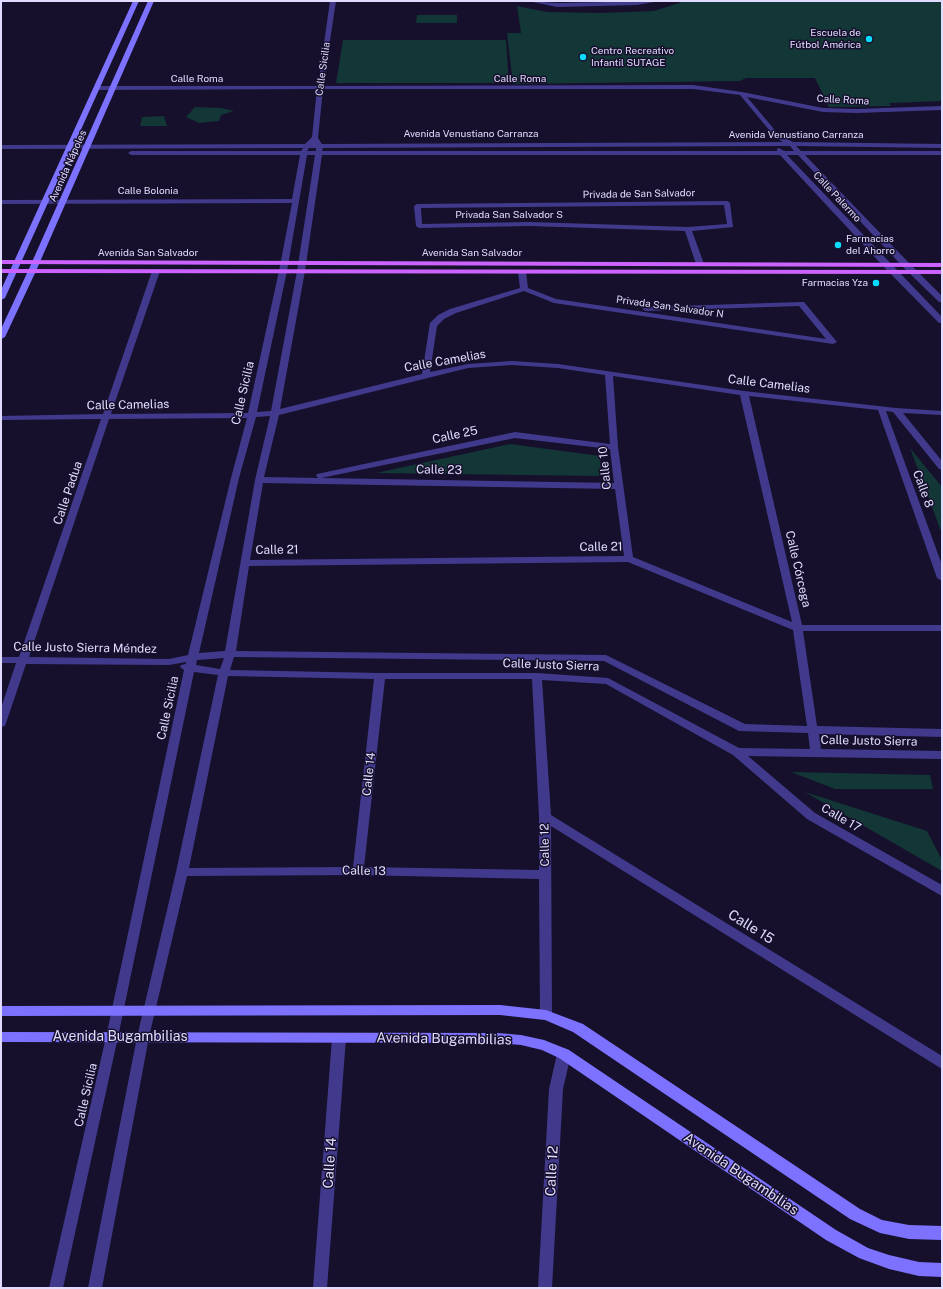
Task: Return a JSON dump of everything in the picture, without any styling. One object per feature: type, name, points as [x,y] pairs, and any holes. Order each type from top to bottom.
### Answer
[{"type":"main road","name":"Avenida Nápoles","points":[[1,298],[136,1]]},
{"type":"main road","name":"Avenida Nápoles","points":[[1,337],[32,271],[151,1]]},
{"type":"main road","points":[[114,49],[130,49]]},
{"type":"main road","name":"Avenida San Salvador","points":[[1,262],[283,267],[700,264],[942,265]]},
{"type":"main road","name":"Avenida San Salvador","points":[[1,271],[156,271],[283,267]]},
{"type":"main road","name":"Avenida San Salvador","points":[[302,267],[522,272],[942,272]]},
{"type":"main road","name":"Avenida Bugambilias","points":[[1,1011],[500,1010],[546,1015],[578,1028],[854,1214],[887,1228],[909,1232],[942,1233]]},
{"type":"main road","name":"Avenida Bugambilias","points":[[1,1037],[498,1038],[521,1040],[544,1045],[564,1054],[831,1235],[864,1253],[889,1262],[919,1269],[942,1270]]},
{"type":"street","name":"Calle Sicilia","points":[[95,1288],[143,1037],[182,872],[224,673],[230,654],[247,563],[259,480],[275,413],[302,267],[313,146],[333,1]]},
{"type":"street","points":[[531,1],[557,4],[657,1]]},
{"type":"street","name":"Calle Roma","points":[[97,88],[320,89],[693,87],[742,94],[823,110],[857,111],[942,108]]},
{"type":"street","name":"Calle Palermo","points":[[742,94],[777,136],[791,144],[798,153],[942,300]]},
{"type":"street","points":[[774,144],[777,136]]},
{"type":"street","name":"Avenida Venustiano Carranza","points":[[1,153],[69,150],[87,146],[774,144],[942,146]]},
{"type":"street","name":"Calle Palermo","points":[[774,144],[886,264],[942,321]]},
{"type":"street","name":"Avenida Venustiano Carranza","points":[[1,146],[69,150],[84,153],[313,146],[782,153],[942,153]]},
{"type":"street","name":"Calle Sicilia","points":[[56,1288],[112,1037],[190,668],[235,478],[252,415],[283,267],[295,201],[313,146]]},
{"type":"street","name":"Calle Bolonia","points":[[1,202],[295,201]]},
{"type":"street","name":"Privada de San Salvador","points":[[528,215],[727,203],[731,226]]},
{"type":"street","name":"Privada San Salvador S","points":[[528,215],[419,226],[417,206],[528,215],[688,229],[731,226]]},
{"type":"street","points":[[688,229],[700,264]]},
{"type":"street","name":"Calle Padua","points":[[1,723],[156,271]]},
{"type":"street","points":[[426,374],[433,326],[440,317],[453,311],[524,289],[522,272]]},
{"type":"street","name":"Privada San Salvador N","points":[[524,289],[554,301],[833,342],[800,304],[621,310]]},
{"type":"street","name":"Calle Camelias","points":[[1,418],[106,418],[252,415],[275,413],[426,374],[468,366],[512,362],[558,366],[744,393],[896,410],[942,413]]},
{"type":"street","name":"Calle 10","points":[[609,374],[618,486],[629,559]]},
{"type":"street","name":"Calle Córcega","points":[[744,393],[798,628],[816,753]]},
{"type":"street","name":"Calle 8","points":[[882,408],[942,578]]},
{"type":"street","points":[[896,410],[942,467]]},
{"type":"street","name":"Calle 25","points":[[302,480],[515,435],[614,448]]},
{"type":"street","name":"Calle 23","points":[[259,480],[618,486]]},
{"type":"street","name":"Calle 21","points":[[247,563],[629,559],[798,628],[942,628]]},
{"type":"street","name":"Calle Justo Sierra","points":[[193,657],[230,654],[606,658],[742,728],[813,731],[942,733]]},
{"type":"street","name":"Calle Justo Sierra Méndez","points":[[1,660],[169,662],[193,657]]},
{"type":"street","name":"Calle Justo Sierra Méndez","points":[[169,662],[190,668]]},
{"type":"street","name":"Calle Justo Sierra","points":[[190,668],[224,673],[380,676],[538,676],[608,681],[737,752],[942,755]]},
{"type":"street","name":"Calle 14","points":[[358,871],[380,676]]},
{"type":"street","name":"Calle 12","points":[[538,676],[545,817],[546,1015]]},
{"type":"street","name":"Calle 17","points":[[737,752],[811,816],[942,891]]},
{"type":"street","name":"Calle 15","points":[[545,817],[942,1063]]},
{"type":"street","name":"Calle 13","points":[[182,872],[358,871],[546,875]]},
{"type":"street","name":"Calle 14","points":[[320,1288],[339,1038]]},
{"type":"street","name":"Calle 12","points":[[545,1288],[556,1089],[564,1054]]},
{"type":"green space","points":[[685,1],[942,1],[942,101],[889,103],[891,106],[829,107],[815,78],[746,78],[740,81],[513,84],[507,33],[521,33],[517,6],[547,12],[601,13],[654,11]]},
{"type":"green space","points":[[417,15],[457,15],[457,23],[416,23]]},
{"type":"green space","points":[[343,40],[506,40],[509,83],[336,83]]},
{"type":"green space","points":[[195,107],[221,108],[234,111],[221,115],[219,121],[199,123],[186,117]]},
{"type":"green space","points":[[164,116],[167,126],[140,126],[142,117]]},
{"type":"green space","points":[[510,444],[600,456],[601,476],[376,473]]},
{"type":"green space","points":[[910,448],[942,487],[942,534]]},
{"type":"green space","points":[[791,772],[930,775],[933,789],[835,789]]},
{"type":"green space","points":[[805,792],[927,831],[942,860],[942,871]]},
{"type":"place","name":"Escuela de Fútbol América","points":[[869,39]]},
{"type":"place","name":"Centro Recreativo Infantil SUTAGE","points":[[583,57]]},
{"type":"place","name":"Farmacias del Ahorro","points":[[838,245]]},
{"type":"place","name":"Farmacias Yza","points":[[876,283]]}]
